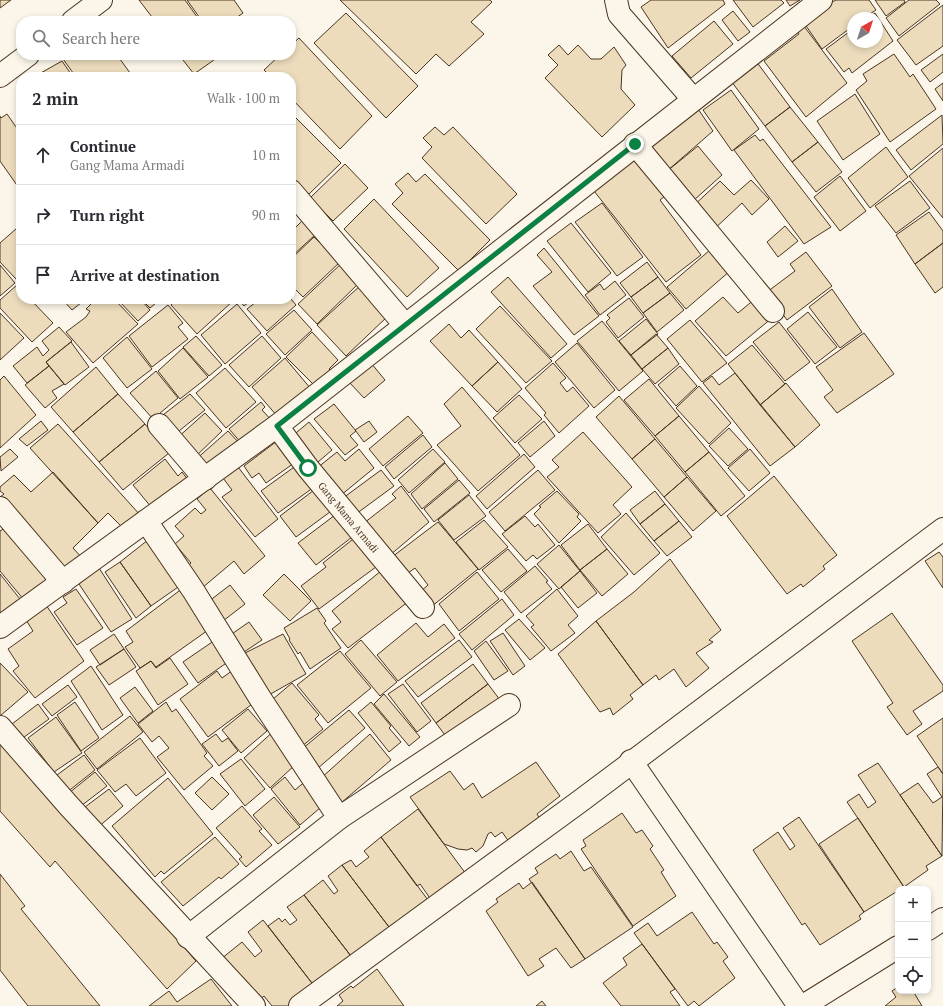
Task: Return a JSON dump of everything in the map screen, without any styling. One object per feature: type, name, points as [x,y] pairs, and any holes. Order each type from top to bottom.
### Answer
[{"type":"street","points":[[80,16],[101,0]]},
{"type":"street","points":[[616,0],[619,14],[692,99]]},
{"type":"street","points":[[0,627],[277,426],[692,99],[821,0]]},
{"type":"street","points":[[0,76],[21,60]]},
{"type":"street","points":[[635,144],[773,311]]},
{"type":"street","points":[[296,197],[405,325]]},
{"type":"street","points":[[159,425],[205,479]]},
{"type":"street","name":"Gang Mama Armadi","points":[[277,426],[308,468],[423,607]]},
{"type":"street","points":[[0,508],[63,582]]},
{"type":"street","points":[[146,521],[339,818]]},
{"type":"street","points":[[300,1006],[579,802],[631,761],[943,529]]},
{"type":"street","points":[[188,937],[339,818],[509,705]]},
{"type":"street","points":[[0,726],[74,812],[188,937],[254,1006]]},
{"type":"street","points":[[631,761],[798,1006]]},
{"type":"street","points":[[931,927],[943,919]]},
{"type":"street","points":[[803,1006],[895,949]]},
{"type":"building","points":[[0,0],[11,0],[0,8]]},
{"type":"building","points":[[139,0],[185,0],[196,16],[151,16]]},
{"type":"building","points":[[187,0],[234,0],[243,13],[239,16],[198,16]]},
{"type":"building","points":[[340,0],[490,0],[492,2],[471,22],[484,34],[449,66],[436,54],[416,74]]},
{"type":"building","points":[[651,0],[723,0],[725,4],[668,48],[641,7]]},
{"type":"building","points":[[733,0],[781,0],[784,3],[753,27]]},
{"type":"building","points":[[786,0],[800,0],[790,6]]},
{"type":"building","points":[[830,0],[832,2],[836,0],[869,0],[876,10],[873,12],[847,12],[847,30],[822,49],[802,20]]},
{"type":"building","points":[[875,0],[904,0],[905,2],[886,16]]},
{"type":"building","points":[[909,0],[936,0],[940,4],[899,36],[886,18]]},
{"type":"building","points":[[943,5],[943,46],[916,65],[897,40]]},
{"type":"building","points":[[733,11],[750,32],[738,41],[722,20]]},
{"type":"building","points":[[346,13],[418,86],[386,118],[314,43]]},
{"type":"building","points":[[714,21],[733,44],[691,78],[672,56]]},
{"type":"building","points":[[800,21],[847,83],[806,117],[764,61],[799,34],[793,26]]},
{"type":"building","points":[[883,25],[893,41],[852,73],[849,68],[844,72],[826,49],[847,33],[847,48],[883,48]]},
{"type":"building","points":[[299,38],[372,116],[340,149],[296,103],[296,72],[266,72],[264,70],[275,60],[296,60],[296,41]]},
{"type":"building","points":[[559,45],[568,55],[578,45],[591,59],[601,59],[614,47],[626,65],[622,70],[621,89],[635,105],[602,137],[545,78],[558,65],[548,55]]},
{"type":"building","points":[[894,54],[910,77],[913,74],[936,109],[890,142],[856,90],[867,81],[863,74]]},
{"type":"building","points":[[943,54],[943,72],[930,82],[921,70]]},
{"type":"building","points":[[753,57],[790,107],[765,126],[728,77]]},
{"type":"building","points":[[64,60],[121,60],[129,72],[72,72]]},
{"type":"building","points":[[183,60],[214,60],[197,72],[192,72]]},
{"type":"building","points":[[62,61],[70,72],[43,72]]},
{"type":"building","points":[[943,83],[943,101],[935,89]]},
{"type":"building","points":[[731,90],[759,129],[732,151],[703,110]]},
{"type":"building","points":[[855,94],[880,134],[843,160],[817,121]]},
{"type":"building","points":[[694,103],[713,131],[667,171],[645,147]]},
{"type":"building","points":[[790,107],[818,142],[792,162],[765,126]]},
{"type":"building","points":[[7,114],[16,127],[16,184],[0,161],[0,116],[1,118]]},
{"type":"building","points":[[942,115],[943,144],[911,170],[896,150]]},
{"type":"building","points":[[296,118],[341,163],[309,194],[296,181]]},
{"type":"building","points":[[435,127],[444,135],[453,127],[517,194],[486,224],[422,158],[432,147],[423,138]]},
{"type":"building","points":[[755,135],[760,141],[763,139],[831,227],[804,244],[734,150]]},
{"type":"building","points":[[818,142],[842,172],[816,192],[792,162]]},
{"type":"building","points":[[698,146],[722,175],[693,201],[666,172]]},
{"type":"building","points":[[886,147],[908,177],[870,208],[848,178]]},
{"type":"building","points":[[943,148],[943,218],[909,176]]},
{"type":"building","points":[[640,153],[670,192],[660,200],[701,255],[666,282],[594,191]]},
{"type":"building","points":[[345,164],[368,188],[333,221],[310,198]]},
{"type":"building","points":[[408,173],[416,182],[425,174],[490,240],[459,271],[392,204],[403,193],[395,184]]},
{"type":"building","points":[[840,176],[866,211],[840,231],[814,197]]},
{"type":"building","points":[[751,180],[769,199],[752,215],[742,203],[711,232],[690,209],[720,181],[734,195]]},
{"type":"building","points":[[910,181],[930,208],[896,233],[875,206]]},
{"type":"building","points":[[374,199],[439,268],[407,297],[344,229]]},
{"type":"building","points":[[602,203],[643,257],[617,276],[575,222]]},
{"type":"building","points":[[929,212],[943,231],[943,243],[915,264],[896,235]]},
{"type":"building","points":[[303,220],[316,234],[296,252],[296,227]]},
{"type":"building","points":[[571,223],[611,273],[588,292],[547,241]]},
{"type":"building","points":[[785,226],[798,241],[778,257],[767,242]]},
{"type":"building","points":[[16,229],[16,279],[0,262],[0,243]]},
{"type":"building","points":[[314,237],[340,262],[303,297],[296,290],[296,254]]},
{"type":"building","points":[[943,243],[943,287],[935,293],[915,264]]},
{"type":"building","points":[[544,248],[599,316],[574,335],[533,286],[552,272],[537,255]]},
{"type":"building","points":[[710,250],[730,271],[686,309],[667,287]]},
{"type":"building","points":[[806,252],[832,286],[787,320],[767,292],[795,271],[790,264]]},
{"type":"building","points":[[647,262],[658,277],[631,297],[620,283]]},
{"type":"building","points":[[342,263],[360,282],[317,324],[298,304]]},
{"type":"building","points":[[0,265],[15,283],[0,296]]},
{"type":"building","points":[[508,277],[567,344],[551,358],[491,292]]},
{"type":"building","points":[[658,277],[670,293],[643,313],[631,297]]},
{"type":"building","points":[[615,281],[626,295],[600,315],[585,295],[600,284],[604,290]]},
{"type":"building","points":[[361,285],[389,315],[346,356],[317,325]]},
{"type":"building","points":[[16,286],[16,304],[35,304],[53,323],[32,342],[0,308],[0,300]]},
{"type":"building","points":[[832,289],[862,332],[840,348],[809,307]]},
{"type":"building","points":[[670,293],[684,310],[657,332],[643,313]]},
{"type":"building","points":[[723,297],[738,313],[756,298],[772,318],[726,356],[695,321]]},
{"type":"building","points":[[629,298],[644,317],[618,338],[606,322],[610,318],[607,315]]},
{"type":"building","points":[[67,304],[80,304],[72,310]]},
{"type":"building","points":[[91,304],[119,304],[138,324],[93,363],[66,332],[86,317],[90,311],[86,309]]},
{"type":"building","points":[[122,304],[145,304],[150,310],[138,321]]},
{"type":"building","points":[[146,304],[155,304],[150,308]]},
{"type":"building","points":[[172,304],[230,304],[197,334],[171,305]]},
{"type":"building","points":[[237,304],[261,333],[225,364],[201,335]]},
{"type":"building","points":[[254,304],[296,305],[267,331],[247,309]]},
{"type":"building","points":[[168,305],[183,323],[178,327],[188,339],[152,367],[129,336]]},
{"type":"building","points":[[500,306],[552,361],[526,383],[476,329]]},
{"type":"building","points":[[294,310],[312,330],[285,355],[266,334]]},
{"type":"building","points":[[808,312],[837,347],[815,364],[787,329]]},
{"type":"building","points":[[0,313],[24,338],[0,360]]},
{"type":"building","points":[[646,319],[658,334],[631,355],[619,341]]},
{"type":"building","points":[[690,320],[727,363],[702,382],[667,339]]},
{"type":"building","points":[[602,321],[643,371],[619,391],[577,341]]},
{"type":"building","points":[[779,322],[810,362],[785,381],[753,342]]},
{"type":"building","points":[[449,324],[461,338],[469,330],[498,362],[472,386],[430,341]]},
{"type":"building","points":[[59,327],[72,341],[46,362],[49,366],[27,383],[13,366],[37,347],[43,356],[49,350],[42,341]]},
{"type":"building","points":[[312,332],[338,360],[329,369],[333,373],[317,388],[286,357]]},
{"type":"building","points":[[864,333],[894,374],[837,413],[824,397],[833,390],[816,367]]},
{"type":"building","points":[[656,334],[668,348],[642,369],[631,355]]},
{"type":"building","points":[[196,336],[222,365],[209,376],[183,347]]},
{"type":"building","points":[[262,336],[281,358],[249,387],[229,365]]},
{"type":"building","points":[[127,337],[152,369],[127,388],[103,358]]},
{"type":"building","points":[[71,342],[89,367],[65,385],[46,362]]},
{"type":"building","points":[[577,343],[615,390],[594,408],[555,362]]},
{"type":"building","points":[[752,345],[785,384],[760,405],[728,364]]},
{"type":"building","points":[[183,348],[208,377],[180,399],[158,371]]},
{"type":"building","points":[[668,348],[679,364],[655,384],[642,369]]},
{"type":"building","points":[[285,358],[311,389],[278,417],[252,387]]},
{"type":"building","points":[[498,362],[522,389],[497,412],[472,386]]},
{"type":"building","points":[[371,363],[385,380],[364,398],[349,382]]},
{"type":"building","points":[[553,363],[566,378],[560,383],[567,392],[573,387],[589,406],[559,433],[544,415],[546,413],[525,388]]},
{"type":"building","points":[[49,366],[64,384],[52,391],[57,398],[45,408],[25,385]]},
{"type":"building","points":[[680,366],[697,386],[676,406],[658,385]]},
{"type":"building","points":[[96,367],[118,394],[73,432],[51,407]]},
{"type":"building","points":[[225,368],[256,402],[226,428],[196,393]]},
{"type":"building","points":[[156,371],[178,398],[153,419],[130,393]]},
{"type":"building","points":[[735,373],[795,447],[770,466],[703,383],[712,376],[719,385]]},
{"type":"building","points":[[4,376],[36,415],[0,448],[0,380]]},
{"type":"building","points":[[649,379],[679,416],[655,436],[624,400]]},
{"type":"building","points":[[786,383],[820,425],[795,447],[760,405]]},
{"type":"building","points":[[699,386],[731,423],[709,444],[676,408]]},
{"type":"building","points":[[462,387],[520,455],[478,491],[437,445],[461,426],[444,404]]},
{"type":"building","points":[[118,394],[145,424],[99,462],[73,432]]},
{"type":"building","points":[[190,394],[205,410],[174,435],[159,418]]},
{"type":"building","points":[[519,395],[542,419],[515,443],[493,418]]},
{"type":"building","points":[[619,396],[655,439],[632,459],[596,417]]},
{"type":"building","points":[[261,402],[265,407],[262,410],[273,422],[244,446],[229,429]]},
{"type":"building","points":[[334,404],[356,431],[350,436],[358,445],[345,455],[314,419]]},
{"type":"building","points":[[205,413],[222,431],[194,458],[176,439]]},
{"type":"building","points":[[408,416],[423,433],[383,466],[369,449]]},
{"type":"building","points":[[679,416],[709,452],[685,472],[655,436]]},
{"type":"building","points":[[41,421],[48,430],[27,446],[19,439]]},
{"type":"building","points":[[369,421],[377,432],[364,442],[355,430]]},
{"type":"building","points":[[544,421],[555,436],[530,457],[518,443]]},
{"type":"building","points":[[309,422],[332,450],[311,468],[290,438]]},
{"type":"building","points":[[58,424],[141,516],[126,531],[108,513],[98,523],[30,448]]},
{"type":"building","points":[[145,424],[169,453],[123,490],[99,462]]},
{"type":"building","points":[[729,428],[748,449],[728,466],[709,446]]},
{"type":"building","points":[[228,431],[240,444],[206,475],[194,461]]},
{"type":"building","points":[[583,432],[632,487],[613,505],[621,514],[598,533],[547,477],[559,467],[552,460]]},
{"type":"building","points":[[423,435],[432,447],[394,479],[385,467]]},
{"type":"building","points":[[281,438],[297,461],[266,483],[259,473],[252,478],[244,466]]},
{"type":"building","points":[[655,439],[687,477],[664,497],[632,459]]},
{"type":"building","points":[[10,449],[18,457],[1,471],[0,457]]},
{"type":"building","points":[[359,449],[374,468],[340,496],[317,468],[337,452],[345,461]]},
{"type":"building","points":[[433,449],[445,462],[409,493],[398,480]]},
{"type":"building","points":[[750,449],[770,473],[749,491],[728,468]]},
{"type":"building","points":[[709,452],[745,496],[721,516],[685,472]]},
{"type":"building","points":[[524,454],[535,467],[487,509],[476,496]]},
{"type":"building","points":[[165,459],[178,476],[182,472],[191,484],[156,513],[133,485]]},
{"type":"building","points":[[301,462],[317,485],[278,513],[261,491]]},
{"type":"building","points":[[445,463],[458,479],[422,509],[411,494]]},
{"type":"building","points":[[238,467],[278,519],[255,537],[222,497],[232,490],[223,478]]},
{"type":"building","points":[[381,470],[394,486],[356,514],[343,498]]},
{"type":"building","points":[[538,470],[555,490],[505,531],[489,512]]},
{"type":"building","points":[[53,472],[98,523],[73,548],[83,559],[65,576],[0,504],[0,497],[4,494],[0,491],[0,487],[14,475],[31,492]]},
{"type":"building","points":[[774,476],[837,555],[823,566],[825,569],[803,587],[801,584],[787,594],[727,516]]},
{"type":"building","points":[[687,477],[716,511],[693,531],[664,497]]},
{"type":"building","points":[[459,480],[470,493],[434,522],[424,509]]},
{"type":"building","points":[[401,486],[429,522],[389,556],[364,523],[396,498],[392,494]]},
{"type":"building","points":[[318,487],[334,509],[296,537],[280,516]]},
{"type":"building","points":[[210,488],[265,556],[244,574],[234,561],[202,588],[184,569],[191,563],[175,544],[184,536],[175,526],[195,508],[201,514],[206,510],[197,499]]},
{"type":"building","points":[[557,491],[579,514],[577,517],[581,521],[559,543],[534,514],[541,507],[539,506]]},
{"type":"building","points":[[655,491],[665,504],[640,524],[630,510]]},
{"type":"building","points":[[469,495],[486,516],[454,540],[438,520]]},
{"type":"building","points":[[665,504],[679,521],[654,541],[640,524]]},
{"type":"building","points":[[339,512],[356,534],[316,565],[298,543]]},
{"type":"building","points":[[626,513],[660,553],[634,575],[601,537]]},
{"type":"building","points":[[525,516],[535,527],[538,524],[555,545],[537,559],[533,555],[526,561],[502,534]]},
{"type":"building","points":[[484,520],[508,547],[479,570],[456,542]]},
{"type":"building","points":[[679,521],[692,537],[667,556],[654,541]]},
{"type":"building","points":[[438,522],[478,569],[431,607],[420,592],[428,585],[415,568],[401,578],[388,560]]},
{"type":"building","points":[[588,524],[607,549],[580,570],[561,545]]},
{"type":"building","points":[[5,528],[52,583],[24,600],[0,571],[0,531]]},
{"type":"building","points":[[362,532],[384,561],[319,609],[301,586],[326,567],[323,563]]},
{"type":"building","points":[[148,540],[181,585],[151,606],[120,562]]},
{"type":"building","points":[[559,545],[580,571],[559,589],[537,564]]},
{"type":"building","points":[[508,549],[527,571],[501,592],[482,570]]},
{"type":"building","points":[[607,549],[628,574],[602,596],[580,570]]},
{"type":"building","points":[[939,552],[943,557],[943,588],[925,561]]},
{"type":"building","points":[[670,559],[721,630],[709,640],[713,642],[696,653],[709,668],[686,687],[674,669],[659,680],[656,675],[643,685],[596,621],[634,592]]},
{"type":"building","points":[[120,562],[151,606],[136,618],[105,572]]},
{"type":"building","points":[[387,566],[413,598],[348,648],[332,629],[341,622],[332,611]]},
{"type":"building","points":[[535,566],[548,581],[546,582],[552,589],[521,613],[504,592]]},
{"type":"building","points":[[99,568],[132,619],[111,632],[79,584]]},
{"type":"building","points":[[580,571],[597,593],[578,608],[561,587]]},
{"type":"building","points":[[477,572],[499,599],[459,631],[439,604]]},
{"type":"building","points":[[0,574],[24,604],[0,624]]},
{"type":"building","points":[[284,574],[311,601],[290,621],[263,595]]},
{"type":"building","points":[[230,585],[245,604],[219,624],[204,605]]},
{"type":"building","points":[[183,588],[211,628],[156,667],[151,661],[140,668],[125,647],[133,642],[126,631]]},
{"type":"building","points":[[76,589],[103,628],[77,645],[54,612],[67,603],[63,597]]},
{"type":"building","points":[[557,589],[578,616],[568,625],[575,633],[551,651],[531,627],[534,625],[526,616]]},
{"type":"building","points":[[502,599],[514,615],[472,650],[459,634]]},
{"type":"building","points":[[46,605],[84,661],[35,698],[13,671],[19,666],[8,649],[33,631],[26,620]]},
{"type":"building","points":[[317,608],[326,621],[324,623],[341,648],[310,669],[300,652],[298,654],[289,640],[290,639],[284,628]]},
{"type":"building","points":[[892,613],[943,685],[943,691],[913,711],[922,724],[907,735],[887,707],[893,703],[852,641]]},
{"type":"building","points":[[519,619],[545,648],[530,660],[505,630]]},
{"type":"building","points":[[596,621],[643,685],[630,695],[633,699],[613,715],[610,708],[600,712],[558,654]]},
{"type":"building","points":[[249,622],[262,640],[241,654],[229,636]]},
{"type":"building","points":[[416,623],[428,637],[444,624],[455,638],[398,681],[377,655]]},
{"type":"building","points":[[503,633],[525,666],[513,675],[490,641]]},
{"type":"building","points":[[114,634],[124,649],[100,665],[90,650]]},
{"type":"building","points":[[283,634],[306,674],[267,696],[245,653]]},
{"type":"building","points":[[218,638],[232,659],[198,683],[183,662]]},
{"type":"building","points":[[361,640],[397,682],[380,696],[345,654]]},
{"type":"building","points":[[459,640],[472,657],[418,697],[405,681]]},
{"type":"building","points":[[486,641],[508,671],[494,680],[474,651]]},
{"type":"building","points":[[124,649],[136,667],[109,685],[96,667]]},
{"type":"building","points":[[340,651],[371,688],[328,723],[297,685]]},
{"type":"building","points":[[170,658],[188,684],[158,705],[136,671],[151,661],[156,668]]},
{"type":"building","points":[[0,663],[28,692],[0,716]]},
{"type":"building","points":[[473,664],[488,684],[436,723],[421,703]]},
{"type":"building","points":[[91,666],[123,715],[102,730],[71,681]]},
{"type":"building","points":[[236,668],[259,699],[208,737],[180,699],[217,671],[222,678]]},
{"type":"building","points":[[292,683],[319,715],[315,719],[323,729],[301,747],[266,705]]},
{"type":"building","points":[[403,684],[431,721],[417,732],[388,694]]},
{"type":"building","points":[[488,684],[503,704],[450,742],[436,723]]},
{"type":"building","points":[[68,685],[77,697],[52,716],[42,704]]},
{"type":"building","points":[[135,687],[153,711],[138,723],[120,698]]},
{"type":"building","points":[[384,694],[420,737],[409,746],[374,704]]},
{"type":"building","points":[[75,702],[99,738],[81,751],[57,715]]},
{"type":"building","points":[[166,702],[172,712],[176,709],[207,753],[204,756],[213,766],[184,790],[157,757],[169,748],[159,736],[152,742],[138,724]]},
{"type":"building","points":[[371,702],[391,726],[389,728],[401,742],[389,752],[358,713]]},
{"type":"building","points":[[38,704],[49,719],[20,740],[8,727]]},
{"type":"building","points":[[248,709],[267,731],[241,753],[222,730]]},
{"type":"building","points":[[349,710],[365,728],[318,768],[302,749]]},
{"type":"building","points":[[130,716],[143,732],[97,769],[84,752]]},
{"type":"building","points":[[56,717],[82,753],[54,772],[28,738]]},
{"type":"building","points":[[943,718],[943,774],[917,736]]},
{"type":"building","points":[[276,729],[295,765],[270,788],[244,758]]},
{"type":"building","points":[[216,734],[222,742],[228,738],[238,751],[219,766],[202,744]]},
{"type":"building","points":[[370,734],[391,760],[341,803],[320,779]]},
{"type":"building","points":[[140,738],[166,773],[136,796],[126,784],[115,792],[97,770]]},
{"type":"building","points":[[0,739],[196,961],[167,989],[55,861],[50,867],[0,811]]},
{"type":"building","points":[[84,755],[95,770],[66,793],[53,778]]},
{"type":"building","points":[[241,759],[265,789],[245,806],[220,774]]},
{"type":"building","points":[[536,762],[560,796],[537,814],[543,824],[512,846],[502,832],[495,837],[491,832],[488,834],[483,846],[476,852],[472,848],[467,850],[458,849],[444,844],[410,797],[450,771],[464,790],[473,783],[482,798]]},
{"type":"building","points":[[878,763],[942,856],[926,866],[928,870],[905,886],[903,886],[847,802],[859,794],[868,808],[876,802],[858,775]]},
{"type":"building","points":[[938,767],[943,774],[942,856],[900,795],[918,783],[933,803],[942,797],[927,774]]},
{"type":"building","points":[[95,772],[107,786],[81,806],[69,793]]},
{"type":"building","points":[[212,777],[229,794],[212,810],[195,793]]},
{"type":"building","points":[[285,777],[295,790],[308,779],[327,802],[300,825],[271,789]]},
{"type":"building","points":[[168,778],[213,834],[164,874],[161,871],[155,877],[112,826]]},
{"type":"building","points":[[109,789],[123,806],[97,828],[81,810]]},
{"type":"building","points":[[274,797],[300,827],[278,844],[253,815]]},
{"type":"building","points":[[242,806],[262,829],[259,831],[272,845],[246,867],[239,859],[242,857],[216,828]]},
{"type":"building","points":[[418,809],[466,874],[432,901],[420,884],[417,886],[381,837]]},
{"type":"building","points":[[622,813],[636,833],[642,830],[653,846],[650,849],[664,870],[661,872],[676,896],[633,926],[581,849],[586,846],[583,840]]},
{"type":"building","points":[[799,817],[864,912],[859,916],[861,919],[820,945],[805,923],[802,925],[753,850],[778,832],[790,850],[795,846],[783,828]]},
{"type":"building","points":[[858,818],[903,886],[895,886],[895,893],[864,912],[819,844]]},
{"type":"building","points":[[215,837],[239,864],[221,879],[219,877],[183,906],[161,882]]},
{"type":"building","points":[[381,837],[431,904],[392,931],[342,865],[351,860],[356,867],[369,857],[364,851]]},
{"type":"building","points":[[571,851],[584,871],[591,867],[633,927],[585,959],[529,879],[538,873],[535,868],[556,854],[560,859]]},
{"type":"building","points":[[342,865],[392,931],[354,960],[304,895],[323,880],[334,894],[338,891],[328,876]]},
{"type":"building","points":[[0,874],[25,906],[21,909],[100,1006],[28,1006],[0,970]]},
{"type":"building","points":[[532,882],[585,959],[571,968],[556,948],[539,959],[544,966],[528,976],[486,911],[498,902],[496,899],[519,883],[523,889]]},
{"type":"building","points":[[304,895],[354,960],[315,987],[268,926],[279,918],[282,922],[285,919],[290,925],[297,920],[287,907]]},
{"type":"building","points":[[692,912],[714,944],[717,942],[728,957],[723,961],[735,978],[699,1006],[694,1001],[688,1006],[634,933],[648,923],[657,936]]},
{"type":"building","points":[[263,920],[315,987],[297,1006],[272,1006],[264,996],[257,1002],[221,959],[242,942],[255,957],[262,951],[248,932]]},
{"type":"building","points":[[642,944],[675,989],[670,992],[680,1006],[621,1006],[603,983],[627,965],[623,958]]},
{"type":"building","points":[[377,969],[404,1006],[337,1006],[343,1001],[339,995],[351,986],[353,988]]},
{"type":"building","points":[[211,979],[232,1006],[149,1006],[169,991],[177,1002]]},
{"type":"building","points":[[895,989],[895,994],[915,994],[922,1006],[885,1006],[896,997],[892,991]]},
{"type":"building","points":[[542,1001],[546,1006],[536,1006]]},
{"type":"route","points":[[308,468],[277,426],[635,144]]}]
